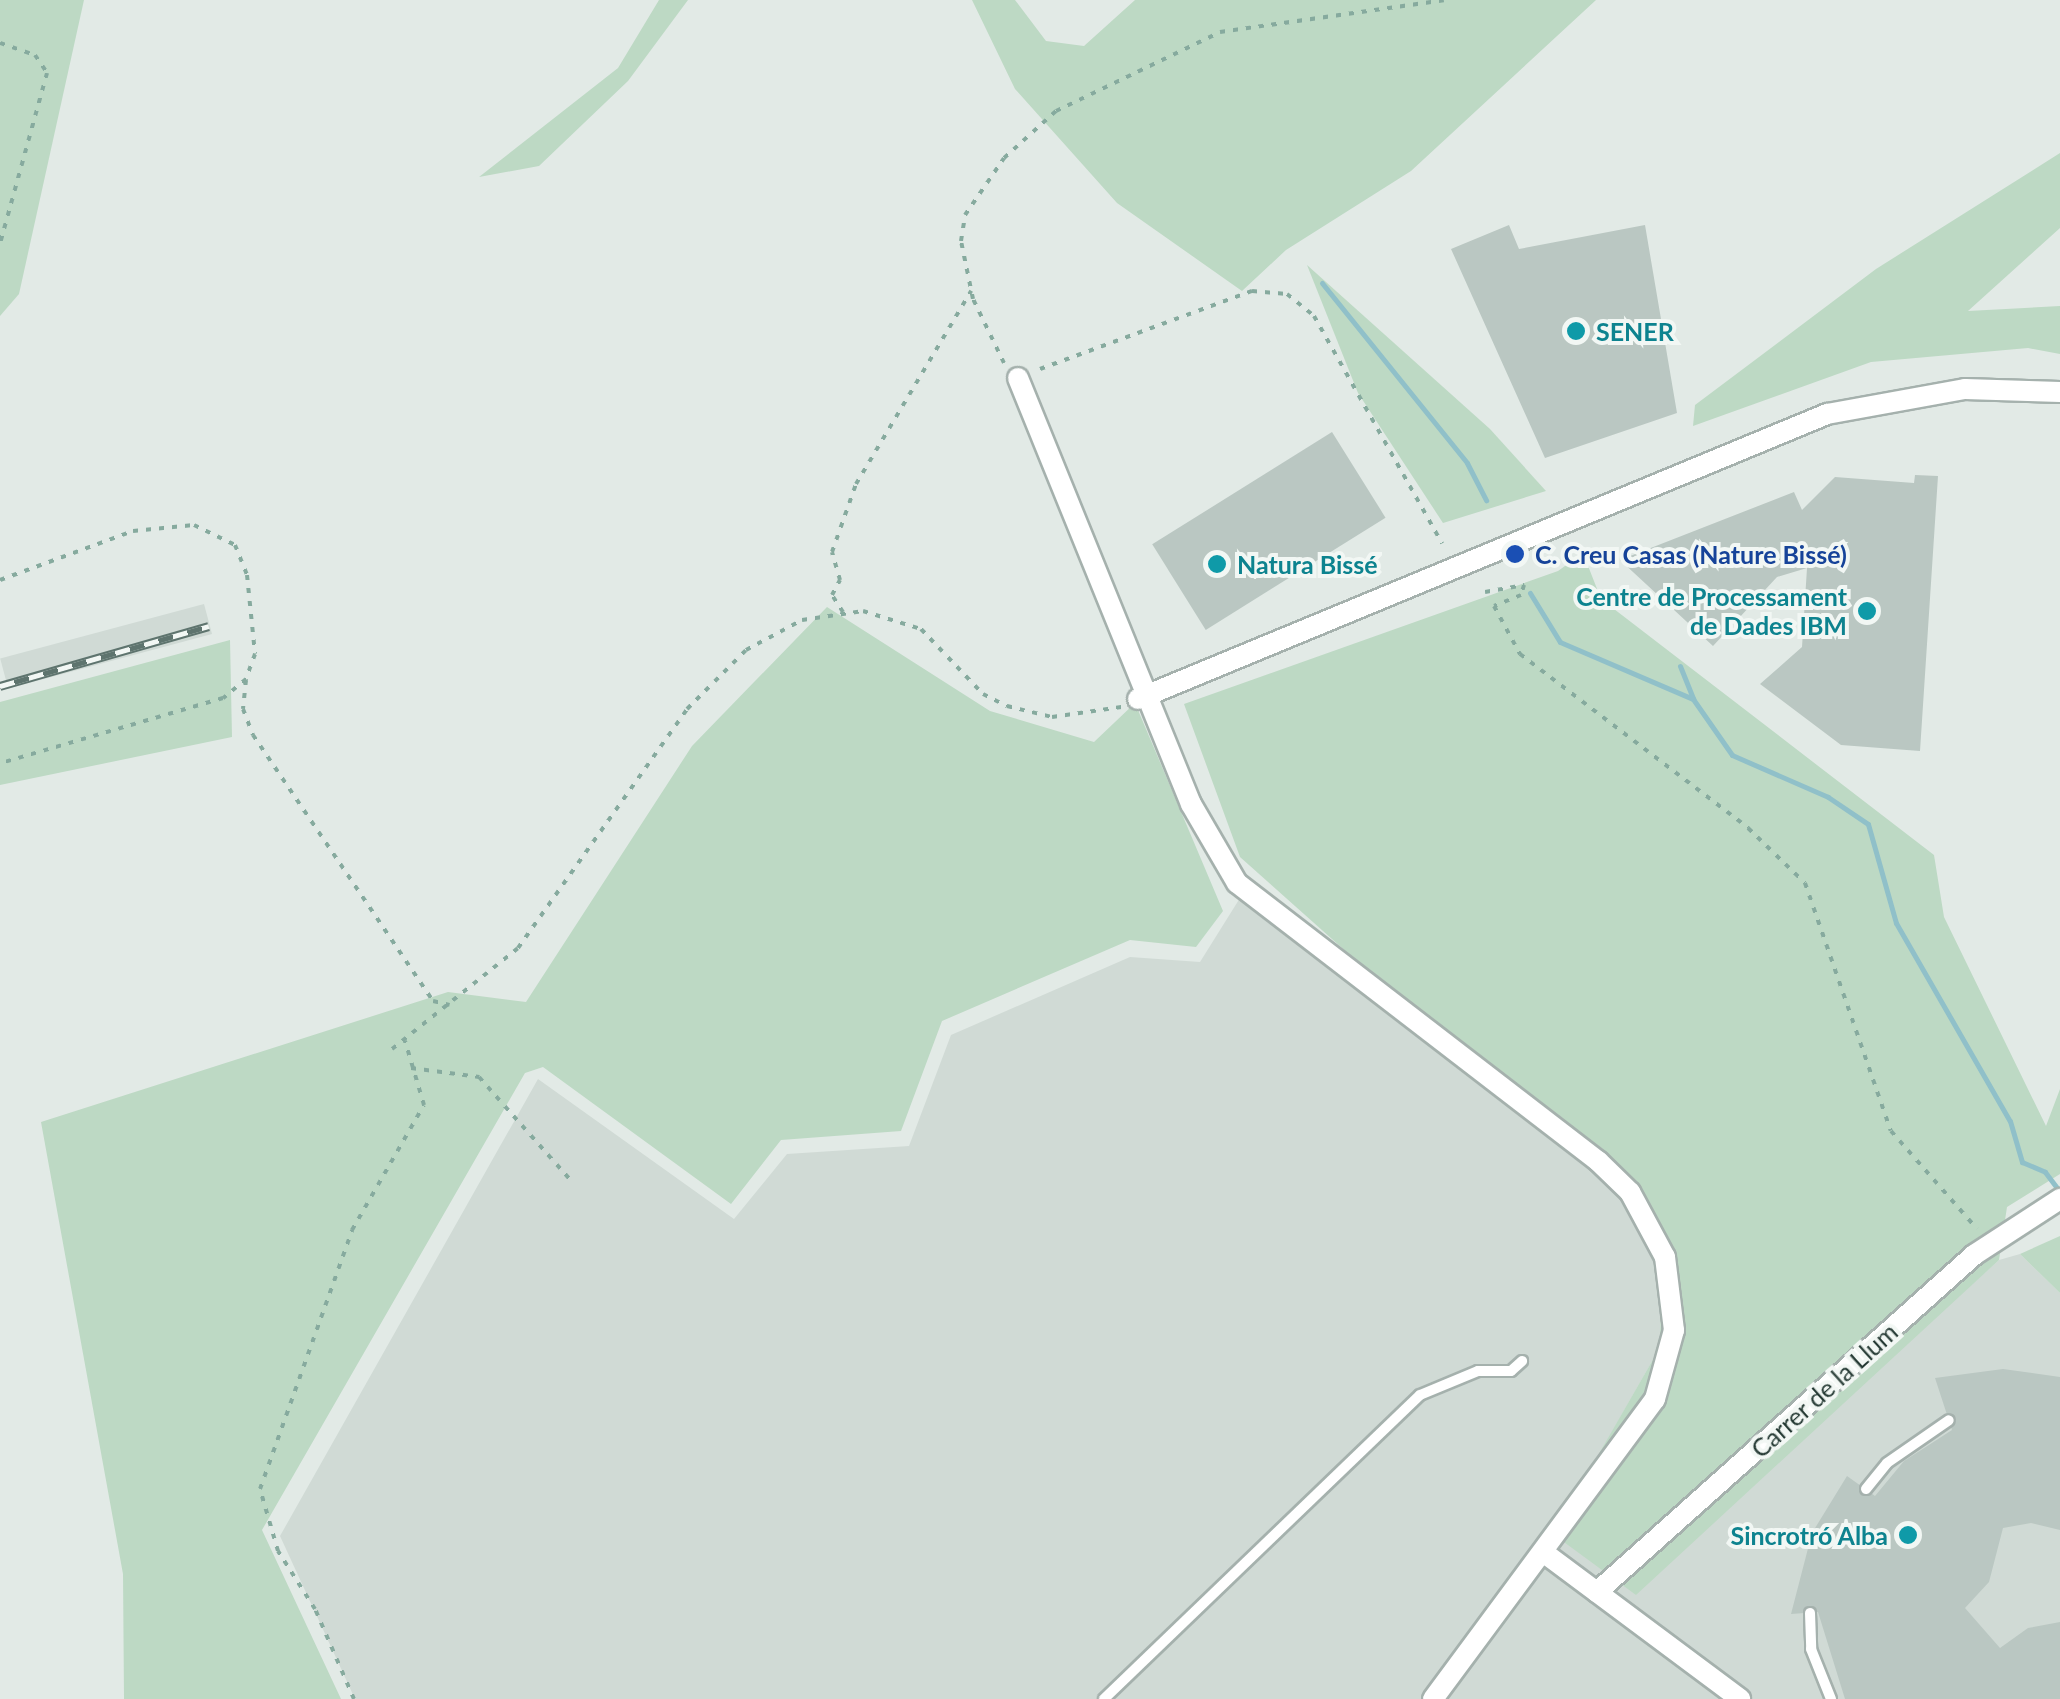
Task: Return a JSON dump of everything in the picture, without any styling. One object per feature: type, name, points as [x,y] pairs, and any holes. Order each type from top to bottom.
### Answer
[{"type":"street","points":[[1018,378],[1142,694],[1203,831],[1237,883],[1598,1161],[1656,1234],[1674,1307],[1664,1375],[1641,1422],[1433,1699]]},
{"type":"street","points":[[1142,694],[1827,414],[1937,392],[2060,392]]},
{"type":"street","name":"Carrer de la Llum","points":[[1597,1592],[2017,1222],[2060,1198]]},
{"type":"street","points":[[1543,1552],[1740,1699]]},
{"type":"lane","points":[[1104,1699],[1420,1395],[1478,1370],[1511,1372],[1522,1361]]},
{"type":"lane","points":[[1866,1489],[1887,1463],[1949,1420]]},
{"type":"lane","points":[[1810,1613],[1811,1649],[1832,1699]]},
{"type":"path","points":[[1018,378],[970,290],[965,215],[992,170],[1056,112],[1220,32],[1338,9],[1444,0]]},
{"type":"path","points":[[0,43],[34,55],[46,67],[47,88],[0,244]]},
{"type":"path","points":[[843,612],[832,596],[840,580],[832,552],[856,484],[970,290]]},
{"type":"path","points":[[1040,369],[1252,291],[1287,294],[1314,316],[1442,543]]},
{"type":"path","points":[[0,580],[134,532],[194,525],[229,536],[247,575],[254,624],[243,709],[253,735],[433,1001],[450,1005]]},
{"type":"path","points":[[1485,592],[1524,585],[1522,595],[1494,606],[1520,654],[1748,828],[1805,883],[1890,1131],[1987,1240]]},
{"type":"path","points":[[392,1049],[492,971],[541,919],[624,788],[687,709],[746,650],[802,620],[843,612],[921,629],[983,694],[1006,706],[1085,716],[1142,694]]},
{"type":"path","points":[[0,763],[223,698],[246,680]]},
{"type":"path","points":[[354,1699],[315,1609],[278,1551],[260,1489],[352,1230],[424,1104],[405,1041]]},
{"type":"path","points":[[412,1068],[479,1078],[573,1183]]},
{"type":"shaded area","points":[[204,604],[212,634],[8,689],[0,659]]},
{"type":"shaded area","points":[[1240,898],[1527,1115],[1627,1202],[1664,1268],[1659,1349],[1554,1534],[1785,1451],[1999,1260],[2020,1254],[2060,1293],[2060,1699],[355,1699],[280,1536],[538,1079],[734,1219],[787,1154],[909,1146],[951,1035],[1130,957],[1200,962]]},
{"type":"green space","points":[[0,0],[84,0],[19,294],[0,316]]},
{"type":"green space","points":[[659,0],[688,0],[628,81],[539,166],[479,177],[618,68]]},
{"type":"green space","points":[[972,0],[1015,0],[1046,41],[1084,46],[1135,0],[1596,0],[1411,171],[1286,250],[1242,291],[1117,203],[1015,89]]},
{"type":"green space","points":[[2060,153],[2060,228],[1968,311],[2060,306],[2060,354],[2028,348],[1871,362],[1693,426],[1695,405],[1876,269]]},
{"type":"green space","points":[[1307,265],[1490,429],[1546,491],[1443,523],[1358,393]]},
{"type":"green space","points":[[1583,553],[1601,599],[1934,855],[1944,917],[2046,1126],[2060,1089],[2060,1174],[2007,1207],[1999,1260],[1636,1595],[1553,1534],[1659,1349],[1664,1268],[1627,1202],[1240,857],[1184,704],[1558,571]]},
{"type":"green space","points":[[827,607],[990,711],[1094,742],[1135,703],[1223,911],[1196,947],[1130,940],[942,1021],[901,1131],[781,1140],[731,1204],[543,1067],[525,1073],[262,1530],[341,1699],[124,1699],[123,1574],[41,1122],[448,992],[526,1002],[692,746]]},
{"type":"green space","points":[[230,640],[232,737],[0,785],[0,702]]},
{"type":"green space","points":[[2060,1236],[2060,1293],[2020,1254]]},
{"type":"building","name":"SENER","points":[[1509,225],[1519,249],[1645,225],[1677,413],[1545,458],[1451,249]]},
{"type":"building","name":"Natura Bissé","points":[[1332,432],[1386,518],[1206,630],[1152,544]]},
{"type":"building","name":"Centre de Processament de Dades IBM","points":[[1915,475],[1938,476],[1920,751],[1841,745],[1760,684],[1802,647],[1807,568],[1777,577],[1713,646],[1620,560],[1794,492],[1802,510],[1835,477],[1914,483]]},
{"type":"building","name":"Sincrotró Alba","points":[[2003,1369],[2060,1377],[2060,1530],[2031,1523],[2003,1528],[1989,1582],[1965,1608],[2000,1648],[2028,1628],[2060,1622],[2060,1699],[1845,1699],[1818,1612],[1791,1614],[1812,1533],[1847,1476],[1875,1496],[1904,1461],[1952,1430],[1935,1378]]},
{"type":"waterway","points":[[1322,283],[1467,463],[1486,500]]},
{"type":"waterway","points":[[1530,593],[1560,642],[1693,699],[1732,755],[1828,797],[1868,824],[1896,923],[2010,1121],[2022,1162],[2045,1172],[2060,1192]]},
{"type":"waterway","points":[[1680,666],[1693,699]]},
{"type":"railway","points":[[0,686],[209,626]]},
{"type":"place","name":"SENER","points":[[1576,331]]},
{"type":"place","name":"C. Creu Casas (Nature Bissé)","points":[[1515,554]]},
{"type":"place","name":"Natura Bissé","points":[[1217,564]]},
{"type":"place","name":"Centre de Processament de Dades IBM","points":[[1867,611]]},
{"type":"place","name":"Sincrotró Alba","points":[[1908,1535]]}]
